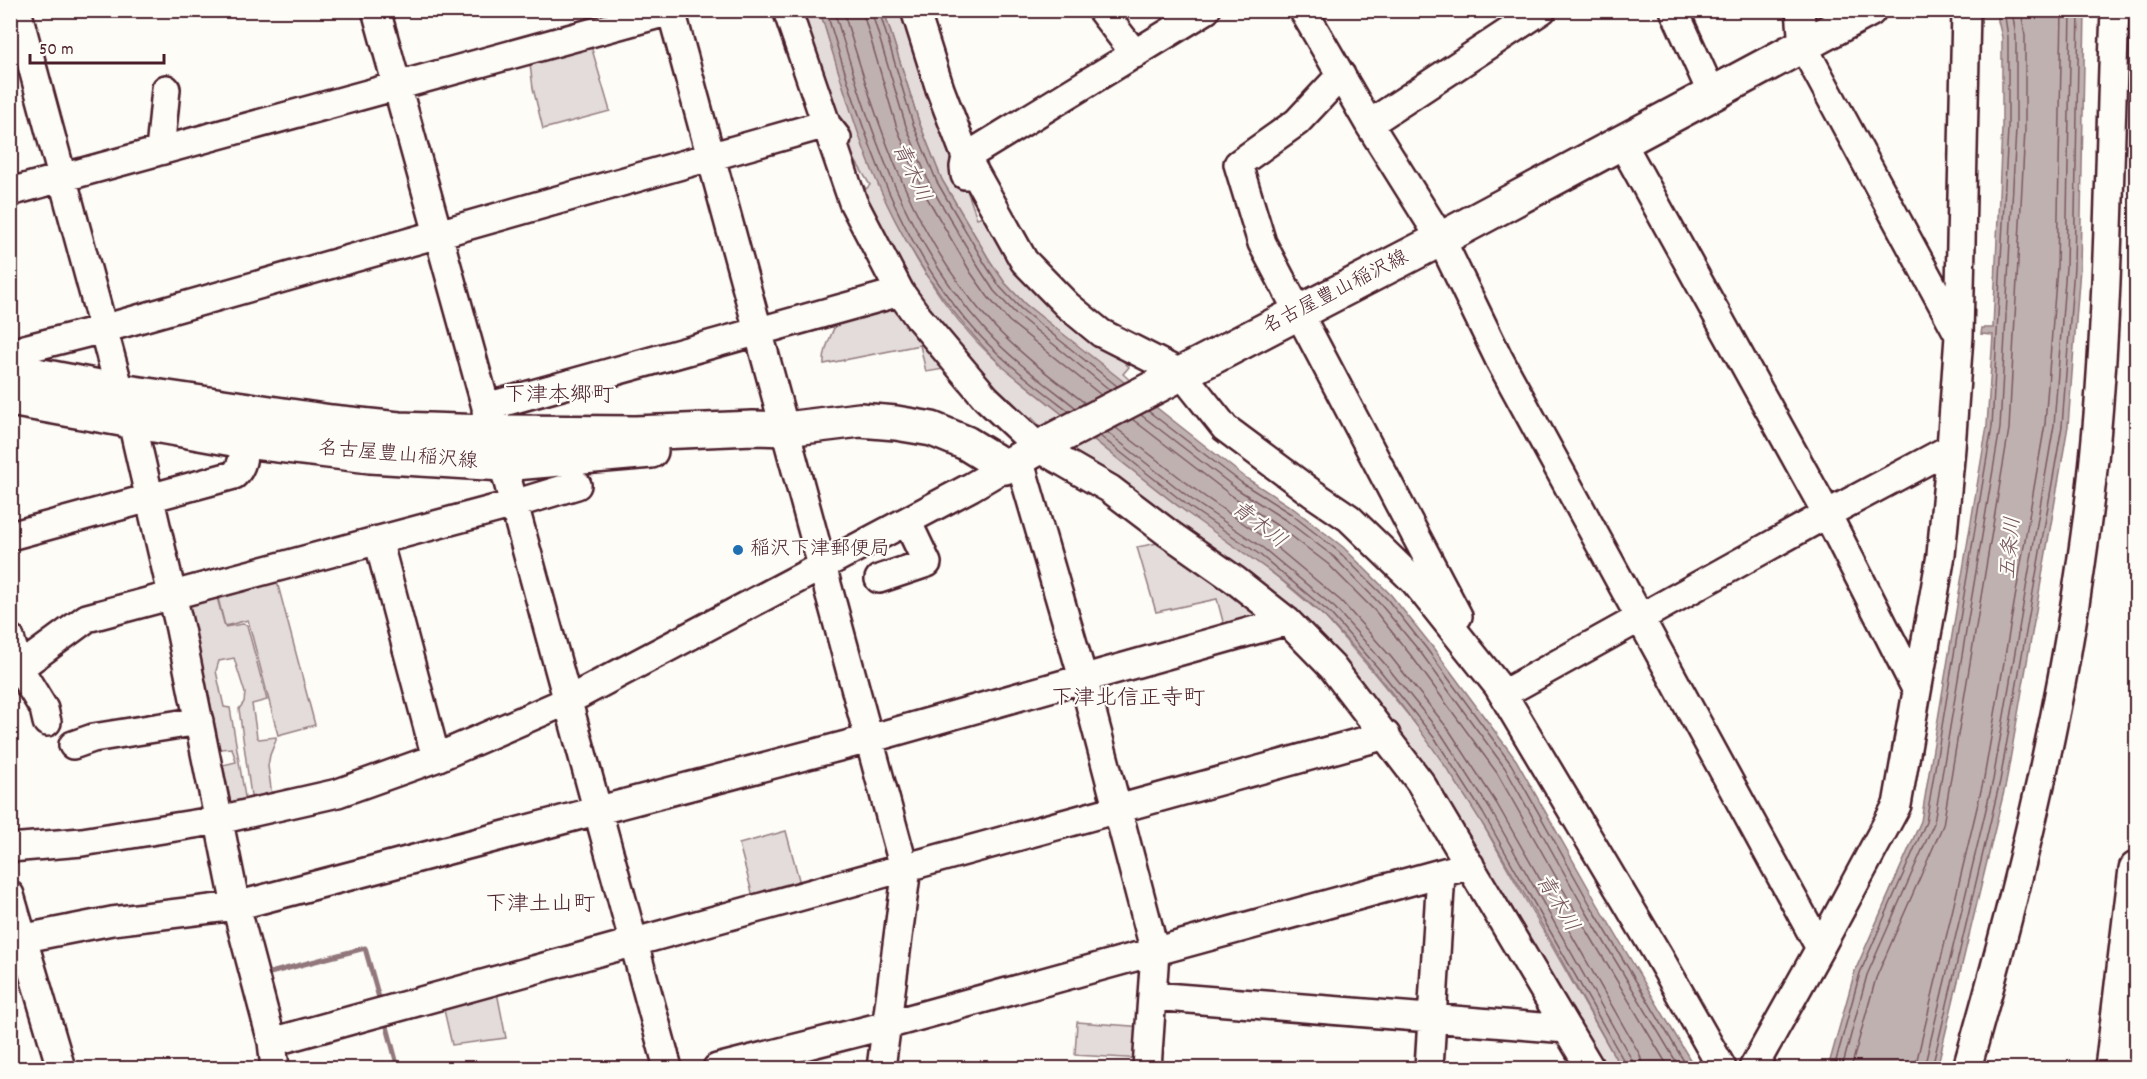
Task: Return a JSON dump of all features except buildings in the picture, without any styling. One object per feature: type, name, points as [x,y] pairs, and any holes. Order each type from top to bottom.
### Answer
[{"type":"main road","name":"名古屋豊山稲沢線","points":[[17,360],[120,391],[332,422],[399,429],[486,420],[636,433],[753,428],[786,429],[860,420],[932,429],[966,443],[1028,454],[1442,239],[1869,10]]},
{"type":"main road","name":"名古屋豊山稲沢線","points":[[10,399],[244,441],[370,456],[503,464],[627,454],[762,438],[786,429]]},
{"type":"main road","points":[[2112,1068],[2136,869]]},
{"type":"street","points":[[17,10],[21,67],[63,178],[120,391],[132,422],[172,594],[236,906],[272,1042],[275,1068]]},
{"type":"street","points":[[376,10],[438,234],[486,420],[757,332],[900,292]]},
{"type":"street","points":[[787,10],[853,202],[900,292],[1028,454],[1083,678],[1155,952],[1147,1068]]},
{"type":"street","points":[[915,10],[940,89],[966,157],[1024,261],[1067,305],[1101,333],[1175,377],[1225,428],[1349,518],[1415,582],[1503,694],[1658,955],[1722,1068]]},
{"type":"street","points":[[1101,10],[1135,54]]},
{"type":"street","points":[[980,216],[967,180],[964,166],[966,157],[1206,10]]},
{"type":"street","points":[[1303,10],[1369,124],[1442,239],[1499,358],[1820,948]]},
{"type":"street","points":[[1369,124],[1542,10]]},
{"type":"street","points":[[1674,10],[1712,94]]},
{"type":"street","points":[[1800,10],[1803,46],[1959,336]]},
{"type":"street","points":[[1753,1068],[1897,805],[1941,555],[1951,448],[1959,336],[1966,10]]},
{"type":"street","points":[[1966,1068],[1996,965],[2036,807],[2085,543],[2102,374],[2115,10]]},
{"type":"street","points":[[10,192],[672,11],[757,332],[786,429],[906,875],[881,1068]]},
{"type":"street","points":[[1341,75],[1297,122],[1238,164],[1262,243],[1469,635],[1469,650]]},
{"type":"street","points":[[160,152],[166,89]]},
{"type":"street","points":[[17,360],[103,329],[826,124]]},
{"type":"street","points":[[826,124],[867,186]]},
{"type":"street","points":[[1622,143],[1827,514],[1917,691]]},
{"type":"street","points":[[10,536],[234,475],[242,463],[244,441]]},
{"type":"street","points":[[1503,694],[1827,514],[1951,448]]},
{"type":"street","points":[[10,848],[82,842],[219,820],[338,793],[436,758],[567,701],[971,488],[1028,454]]},
{"type":"street","points":[[1028,454],[1110,489],[1236,580],[1287,621],[1332,667],[1420,782],[1590,1068]]},
{"type":"street","points":[[503,464],[668,1068]]},
{"type":"street","points":[[15,669],[87,618],[514,504],[577,485]]},
{"type":"street","points":[[879,579],[927,563],[907,521]]},
{"type":"street","points":[[378,540],[436,758]]},
{"type":"street","points":[[16,940],[112,921],[236,906],[869,739],[1287,621]]},
{"type":"street","points":[[10,638],[15,669],[44,709],[47,722]]},
{"type":"street","points":[[73,745],[93,738],[199,721]]},
{"type":"street","points":[[272,1042],[1386,735]]},
{"type":"street","points":[[717,1068],[887,1025],[1470,865]]},
{"type":"street","points":[[1429,1068],[1441,873]]},
{"type":"street","points":[[10,895],[16,940],[61,1068]]},
{"type":"street","points":[[1152,996],[1567,1029]]},
{"type":"shaded area","points":[[793,11],[820,11],[848,99],[880,186],[899,227],[947,306],[987,352],[1064,415],[1042,428],[1032,418],[1024,424],[924,317],[837,142],[866,189],[870,185],[830,119]]},
{"type":"shaded area","points":[[884,11],[910,11],[977,218],[983,216],[969,182],[1020,263],[1128,353],[1122,360],[1129,367],[1123,374],[1133,383],[1126,386],[1025,304],[1005,283],[990,261],[942,180],[919,122]]},
{"type":"shaded area","points":[[589,39],[610,111],[543,129],[533,88],[529,56]]},
{"type":"shaded area","points":[[891,300],[944,369],[926,372],[920,345],[824,364],[826,349],[836,323]]},
{"type":"shaded area","points":[[1092,437],[1188,513],[1255,558],[1326,618],[1373,672],[1431,743],[1478,816],[1621,1068],[1593,1068],[1364,695],[1061,454]]},
{"type":"shaded area","points":[[1168,541],[1268,612],[1226,633],[1217,599],[1156,612],[1137,547]]},
{"type":"shaded area","points":[[275,574],[315,725],[278,735],[248,620],[225,626],[216,590]]},
{"type":"shaded area","points":[[216,594],[225,627],[247,625],[267,700],[252,704],[257,737],[259,739],[276,737],[268,766],[272,796],[254,799],[251,796],[239,709],[244,702],[245,693],[234,658],[219,661],[216,671],[224,707],[230,708],[245,797],[245,801],[231,803],[223,765],[236,762],[232,748],[220,749],[190,607],[193,600]]},
{"type":"shaded area","points":[[786,831],[802,891],[755,904],[739,844]]},
{"type":"shaded area","points":[[496,987],[506,1038],[452,1045],[442,1001]]},
{"type":"shaded area","points":[[1077,1022],[1145,1027],[1143,1059],[1075,1055]]},
{"type":"water","name":"青木川","points":[[820,11],[884,11],[919,122],[942,180],[990,261],[1005,283],[1025,304],[1246,478],[1294,509],[1343,547],[1391,595],[1516,760],[1597,903],[1695,1068],[1621,1068],[1489,834],[1414,722],[1372,669],[1327,619],[1294,589],[1163,494],[1003,367],[958,317],[919,262],[873,173]]},
{"type":"water","name":"五条川","points":[[1998,11],[2085,11],[2080,268],[2068,426],[2006,783],[1937,1068],[1828,1068],[1855,971],[1921,821],[1987,426],[1993,335],[1981,334],[1982,328],[1993,328],[2002,129],[2002,37]]},
{"type":"waterway","points":[[270,973],[365,948],[381,1005]]},
{"type":"waterway","points":[[385,1019],[398,1068]]},
{"type":"place","name":"稲沢下津郵便局","points":[[738,550]]},
{"type":"district","name":"下津本郷町","points":[[559,396]]},
{"type":"district","name":"下津北信正寺町","points":[[1128,699]]},
{"type":"district","name":"下津土山町","points":[[540,905]]}]
